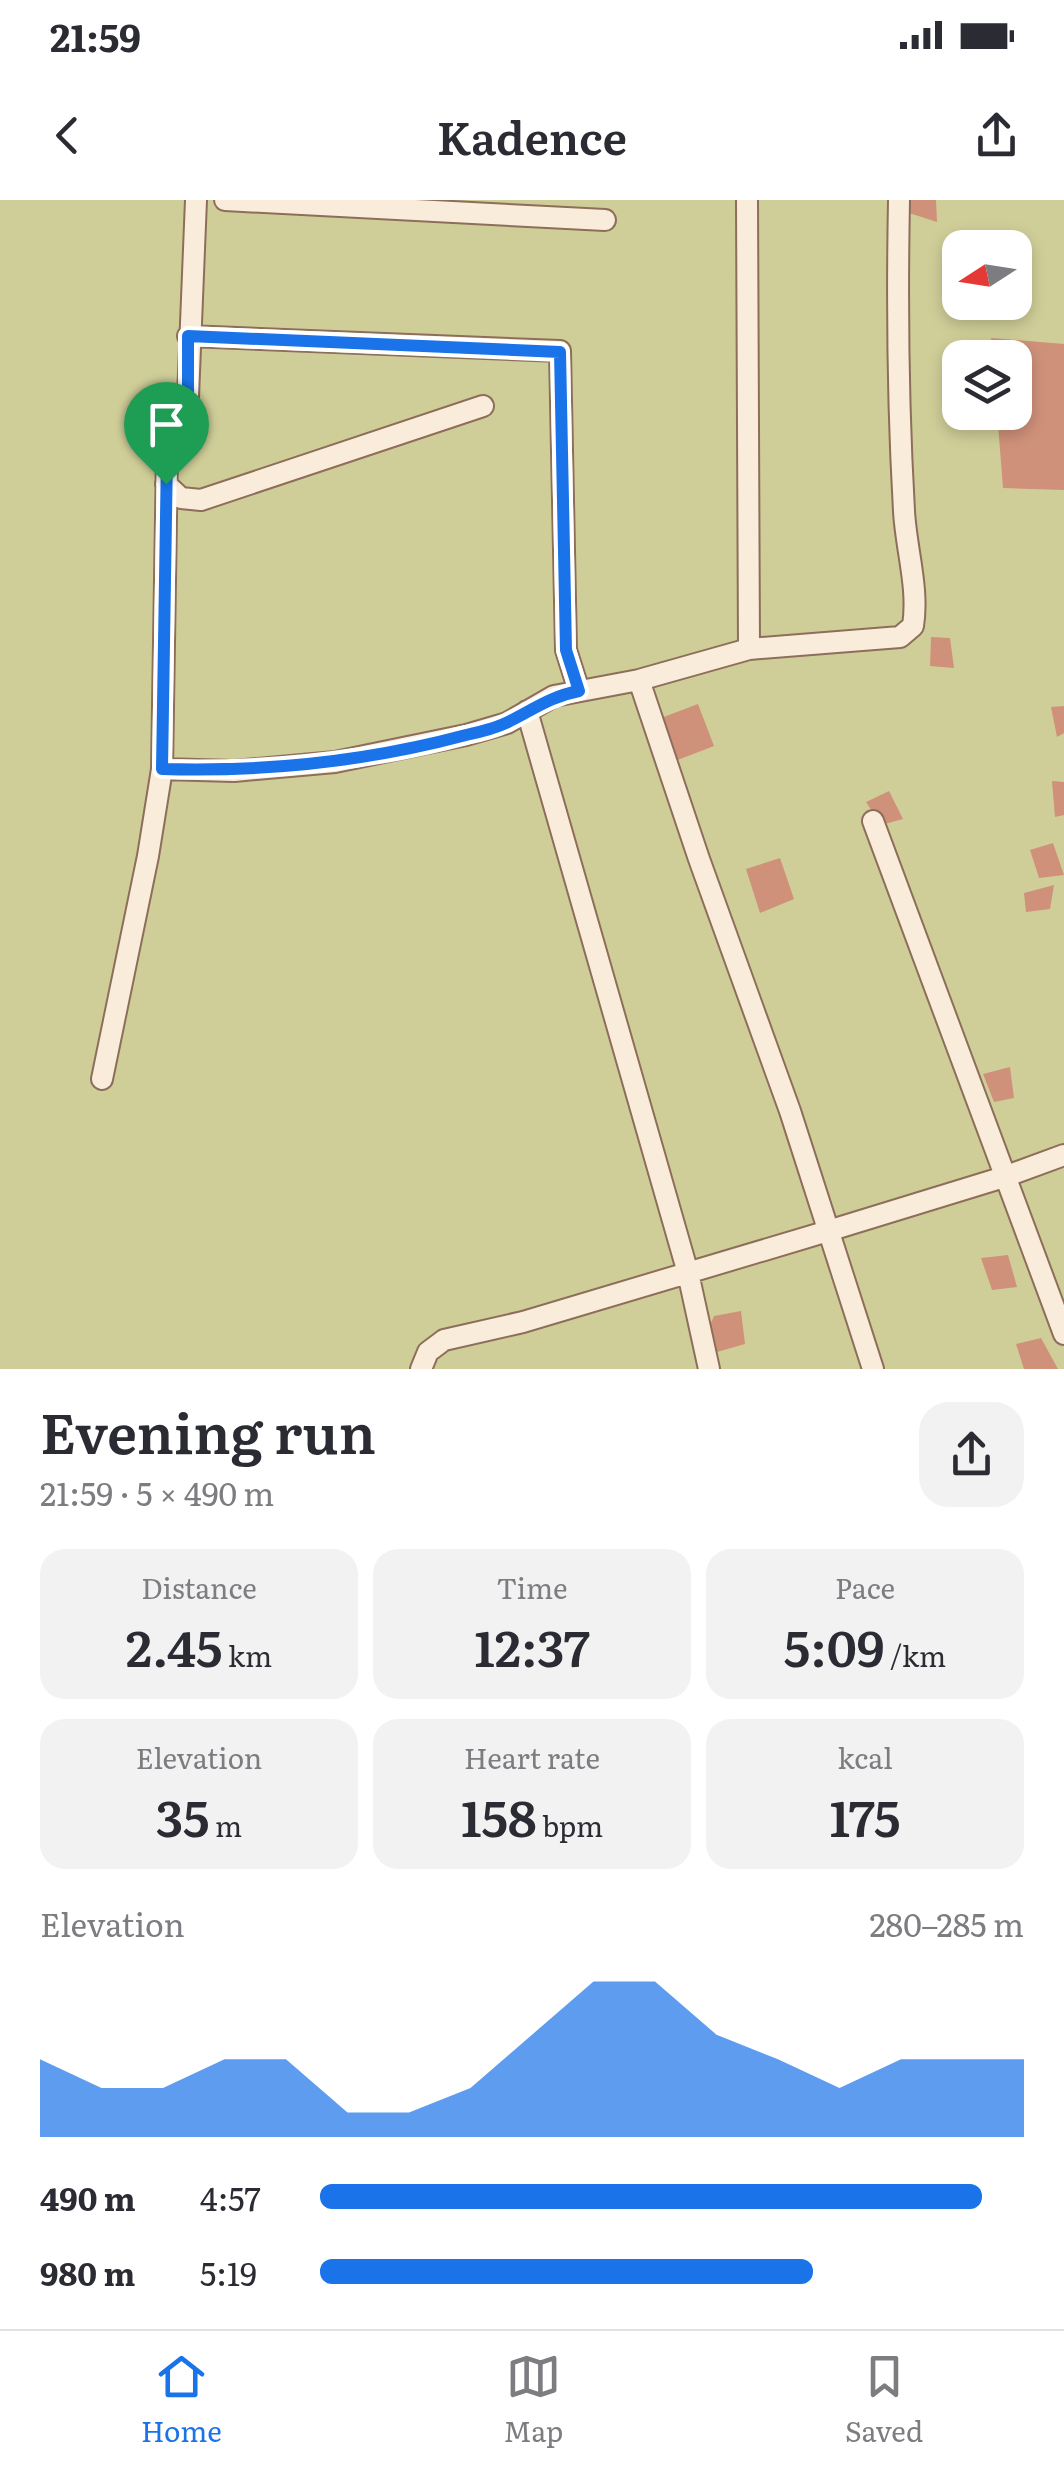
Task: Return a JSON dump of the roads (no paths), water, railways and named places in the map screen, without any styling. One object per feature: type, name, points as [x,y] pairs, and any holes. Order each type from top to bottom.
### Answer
[{"type":"street","points":[[102,1079],[162,769],[167,454],[188,398],[196,200]]},
{"type":"street","points":[[225,200],[605,220]]},
{"type":"street","points":[[746,200],[750,650]]},
{"type":"street","points":[[162,769],[234,771],[336,762],[466,736],[506,723],[554,696],[639,680],[750,650],[900,637],[913,626],[916,608],[904,515],[900,200]]},
{"type":"street","points":[[188,336],[560,352],[566,650],[579,691]]},
{"type":"street","points":[[166,484],[180,498],[201,500],[483,406]]},
{"type":"street","points":[[639,680],[790,1111],[873,1369]]},
{"type":"street","points":[[527,711],[688,1273],[709,1369]]},
{"type":"street","points":[[874,821],[1064,1334]]},
{"type":"street","points":[[421,1369],[428,1352],[444,1340],[523,1322],[688,1273],[1004,1177],[1064,1155]]}]
